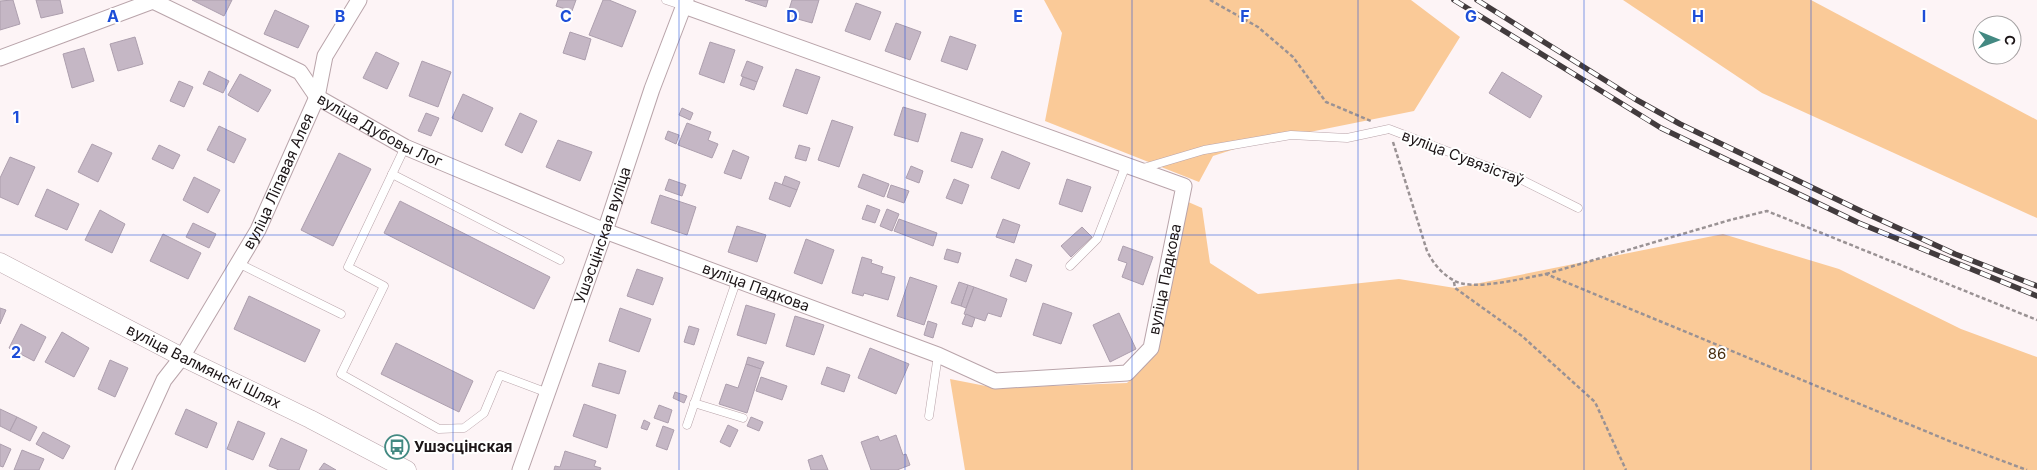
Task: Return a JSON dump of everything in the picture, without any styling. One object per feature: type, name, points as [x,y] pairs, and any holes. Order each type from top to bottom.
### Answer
[{"type":"street","name":"вуліца Дубовы Лог","points":[[0,58],[153,0],[300,72],[317,97],[405,147],[605,231]]},
{"type":"street","name":"вуліца Ліпавая Алея","points":[[123,470],[164,380],[182,356],[258,230],[317,97],[325,56],[359,0]]},
{"type":"street","name":"вуліца Падкова","points":[[605,231],[938,355],[995,381],[1127,373],[1151,348],[1184,186],[685,3]]},
{"type":"street","name":"Ушэсцінская вуліца","points":[[520,470],[605,231],[652,89],[685,3]]},
{"type":"street","name":"вуліца Валмянскі Шлях","points":[[0,262],[407,470]]},
{"type":"lane","points":[[666,0],[685,3]]},
{"type":"lane","name":"вуліца Сувязістаў","points":[[1132,167],[1204,150],[1291,134],[1347,138],[1389,130],[1520,179],[1578,208]]},
{"type":"lane","points":[[405,147],[348,267],[384,286],[341,374],[439,428],[464,428],[484,413],[500,375],[548,393]]},
{"type":"lane","points":[[1070,266],[1097,239],[1132,167]]},
{"type":"lane","points":[[392,174],[560,260]]},
{"type":"lane","points":[[238,263],[341,314]]},
{"type":"lane","points":[[687,424],[737,279]]},
{"type":"lane","points":[[929,416],[938,355]]},
{"type":"lane","points":[[694,403],[743,418]]},
{"type":"path","points":[[1210,0],[1258,27],[1293,57],[1326,102],[1389,130],[1427,251],[1435,265],[1454,282],[1480,285],[1546,274],[1730,220],[1767,212],[2037,320]]},
{"type":"path","points":[[1546,274],[1954,443],[2027,470]]},
{"type":"path","points":[[1454,282],[1455,288],[1522,336],[1595,402],[1626,470]]},
{"type":"green space","points":[[1044,0],[1411,0],[1460,37],[1414,111],[1250,144],[1213,156],[1199,182],[1045,121],[1062,33]]},
{"type":"green space","points":[[1623,0],[1811,0],[2037,120],[2037,218],[1762,93]]},
{"type":"green space","name":"86","points":[[1186,201],[1202,208],[1210,263],[1258,294],[1399,279],[1455,288],[1723,234],[1839,269],[1961,329],[2037,357],[2037,470],[965,470],[950,379],[996,388],[1127,383],[1157,353]]},
{"type":"building","points":[[13,0],[20,24],[0,30],[0,1]]},
{"type":"building","points":[[36,0],[60,0],[63,13],[41,18]]},
{"type":"building","points":[[192,0],[232,0],[224,16]]},
{"type":"building","points":[[558,0],[576,0],[572,11],[556,6]]},
{"type":"building","points":[[603,0],[609,0],[636,11],[622,47],[589,35]]},
{"type":"building","points":[[745,0],[768,0],[766,7]]},
{"type":"building","points":[[792,0],[819,0],[812,23],[787,16]]},
{"type":"building","points":[[856,3],[881,12],[870,40],[845,31]]},
{"type":"building","points":[[275,10],[309,26],[298,48],[264,34]]},
{"type":"building","points":[[896,23],[921,32],[910,60],[885,51]]},
{"type":"building","points":[[570,32],[591,39],[585,60],[563,53]]},
{"type":"building","points":[[950,36],[976,45],[967,70],[941,61]]},
{"type":"building","points":[[135,37],[143,64],[118,71],[110,44]]},
{"type":"building","points":[[710,42],[735,50],[724,83],[699,74]]},
{"type":"building","points":[[84,48],[94,81],[72,88],[63,54]]},
{"type":"building","points":[[376,52],[399,63],[387,89],[363,78]]},
{"type":"building","points":[[422,61],[451,72],[438,107],[409,96]]},
{"type":"building","points":[[747,61],[763,67],[757,82],[741,76]]},
{"type":"building","points":[[796,69],[820,77],[807,114],[783,106]]},
{"type":"building","points":[[209,71],[229,81],[223,93],[203,84]]},
{"type":"building","points":[[1502,72],[1542,96],[1530,118],[1489,93]]},
{"type":"building","points":[[240,74],[271,90],[258,112],[228,95]]},
{"type":"building","points":[[743,77],[757,82],[754,90],[740,85]]},
{"type":"building","points":[[179,81],[193,87],[184,107],[170,101]]},
{"type":"building","points":[[463,94],[493,108],[482,132],[452,118]]},
{"type":"building","points":[[903,107],[926,114],[918,142],[894,135]]},
{"type":"building","points":[[682,108],[693,113],[690,120],[679,115]]},
{"type":"building","points":[[426,113],[439,118],[431,136],[418,131]]},
{"type":"building","points":[[520,113],[537,121],[522,153],[505,145]]},
{"type":"building","points":[[832,120],[853,127],[839,167],[818,160]]},
{"type":"building","points":[[687,123],[711,132],[708,140],[718,144],[712,158],[678,145]]},
{"type":"building","points":[[219,126],[246,139],[234,163],[207,150]]},
{"type":"building","points":[[668,131],[679,135],[676,144],[665,139]]},
{"type":"building","points":[[961,132],[983,139],[972,168],[951,161]]},
{"type":"building","points":[[558,140],[592,152],[580,181],[546,167]]},
{"type":"building","points":[[92,144],[112,153],[98,182],[78,172]]},
{"type":"building","points":[[159,145],[180,155],[173,169],[152,159]]},
{"type":"building","points":[[799,145],[810,148],[806,161],[795,158]]},
{"type":"building","points":[[733,150],[749,157],[741,179],[724,173]]},
{"type":"building","points":[[1002,151],[1030,163],[1019,189],[991,178]]},
{"type":"building","points":[[339,153],[371,169],[333,246],[301,230]]},
{"type":"building","points":[[10,157],[35,167],[18,205],[0,197],[0,178]]},
{"type":"building","points":[[911,166],[923,171],[919,183],[906,178]]},
{"type":"building","points":[[863,174],[889,184],[884,197],[858,187]]},
{"type":"building","points":[[785,176],[800,182],[797,190],[782,185]]},
{"type":"building","points":[[194,177],[220,190],[208,213],[183,200]]},
{"type":"building","points":[[669,179],[686,185],[682,196],[665,190]]},
{"type":"building","points":[[954,179],[969,185],[962,204],[946,198]]},
{"type":"building","points":[[1067,179],[1091,187],[1082,212],[1059,204]]},
{"type":"building","points":[[775,182],[797,190],[790,207],[769,199]]},
{"type":"building","points":[[891,185],[909,191],[904,203],[887,197]]},
{"type":"building","points":[[47,189],[79,204],[67,230],[35,216]]},
{"type":"building","points":[[660,195],[696,207],[687,235],[651,223]]},
{"type":"building","points":[[400,201],[550,277],[534,309],[384,233]]},
{"type":"building","points":[[867,205],[880,210],[875,223],[862,219]]},
{"type":"building","points":[[887,209],[899,214],[892,231],[880,226]]},
{"type":"building","points":[[100,210],[125,224],[112,253],[85,240]]},
{"type":"building","points":[[899,219],[937,233],[933,246],[894,231]]},
{"type":"building","points":[[1003,219],[1020,225],[1014,243],[996,237]]},
{"type":"building","points":[[193,223],[216,234],[209,248],[186,237]]},
{"type":"building","points":[[737,226],[766,235],[757,262],[728,252]]},
{"type":"building","points":[[1082,227],[1092,237],[1071,257],[1061,246]]},
{"type":"building","points":[[163,234],[201,253],[188,279],[150,261]]},
{"type":"building","points":[[806,239],[834,250],[822,284],[794,273]]},
{"type":"building","points":[[1123,246],[1153,257],[1143,285],[1122,277],[1127,263],[1118,260]]},
{"type":"building","points":[[947,249],[961,253],[958,263],[944,259]]},
{"type":"building","points":[[862,257],[872,260],[871,263],[883,267],[881,273],[895,277],[888,300],[864,293],[863,296],[852,293]]},
{"type":"building","points":[[1016,259],[1032,265],[1026,282],[1010,276]]},
{"type":"building","points":[[637,269],[663,278],[653,305],[627,296]]},
{"type":"building","points":[[910,277],[937,286],[924,325],[897,316]]},
{"type":"building","points":[[959,282],[968,285],[961,306],[951,303]]},
{"type":"building","points":[[968,285],[974,287],[966,308],[961,306]]},
{"type":"building","points":[[974,287],[1007,299],[1001,317],[988,313],[985,321],[964,314]]},
{"type":"building","points":[[249,296],[320,330],[305,362],[234,329]]},
{"type":"building","points":[[1043,303],[1072,313],[1061,344],[1033,335]]},
{"type":"building","points":[[746,305],[775,314],[766,344],[737,335]]},
{"type":"building","points":[[0,308],[6,310],[0,324]]},
{"type":"building","points":[[620,308],[651,319],[639,352],[609,341]]},
{"type":"building","points":[[1119,313],[1136,349],[1110,362],[1093,325]]},
{"type":"building","points":[[966,314],[975,318],[972,327],[962,324]]},
{"type":"building","points":[[795,316],[824,325],[814,355],[786,346]]},
{"type":"building","points":[[928,321],[937,324],[933,338],[924,335]]},
{"type":"building","points":[[21,324],[46,337],[34,361],[9,348]]},
{"type":"building","points":[[689,326],[699,329],[694,345],[684,342]]},
{"type":"building","points":[[62,332],[89,348],[74,377],[45,362]]},
{"type":"building","points":[[396,343],[473,381],[459,412],[381,374]]},
{"type":"building","points":[[870,348],[909,364],[896,394],[858,378]]},
{"type":"building","points":[[748,357],[764,362],[761,369],[746,364]]},
{"type":"building","points":[[110,360],[128,368],[115,397],[98,389]]},
{"type":"building","points":[[599,363],[626,371],[619,394],[592,386]]},
{"type":"building","points":[[746,364],[761,369],[747,413],[719,404],[726,384],[738,388]]},
{"type":"building","points":[[827,367],[850,375],[844,392],[821,384]]},
{"type":"building","points":[[761,377],[787,386],[782,400],[756,391]]},
{"type":"building","points":[[675,392],[687,396],[684,403],[673,398]]},
{"type":"building","points":[[584,404],[616,415],[607,448],[573,436]]},
{"type":"building","points":[[659,405],[672,410],[668,423],[654,418]]},
{"type":"building","points":[[0,409],[17,417],[10,431],[0,426]]},
{"type":"building","points":[[186,409],[217,423],[207,448],[175,434]]},
{"type":"building","points":[[17,417],[37,427],[30,441],[10,431]]},
{"type":"building","points":[[751,417],[763,422],[759,431],[747,426]]},
{"type":"building","points":[[644,420],[650,423],[647,430],[641,428]]},
{"type":"building","points":[[238,421],[265,433],[253,460],[227,449]]},
{"type":"building","points":[[728,425],[738,430],[730,447],[720,442]]},
{"type":"building","points":[[663,426],[674,430],[667,450],[656,446]]},
{"type":"building","points":[[43,432],[70,446],[63,459],[36,444]]},
{"type":"building","points":[[896,435],[903,455],[906,454],[910,465],[897,470],[871,470],[861,442],[878,436],[880,441]]},
{"type":"building","points":[[281,438],[307,450],[299,470],[279,470],[269,466]]},
{"type":"building","points":[[0,444],[11,449],[3,467],[0,466]]},
{"type":"building","points":[[22,450],[44,459],[39,470],[14,470]]},
{"type":"building","points":[[565,451],[596,461],[594,466],[601,468],[600,470],[554,470],[555,466],[560,467]]},
{"type":"building","points":[[822,455],[828,470],[811,470],[808,460]]},
{"type":"building","points":[[324,463],[336,470],[319,470]]},
{"type":"railway","points":[[1454,0],[1661,128],[1859,223],[2037,296]]},
{"type":"railway","points":[[1477,0],[1635,99],[1680,124],[1955,254],[2037,286]]},
{"type":"place","name":"Ушэсцінская","points":[[397,447]]}]
